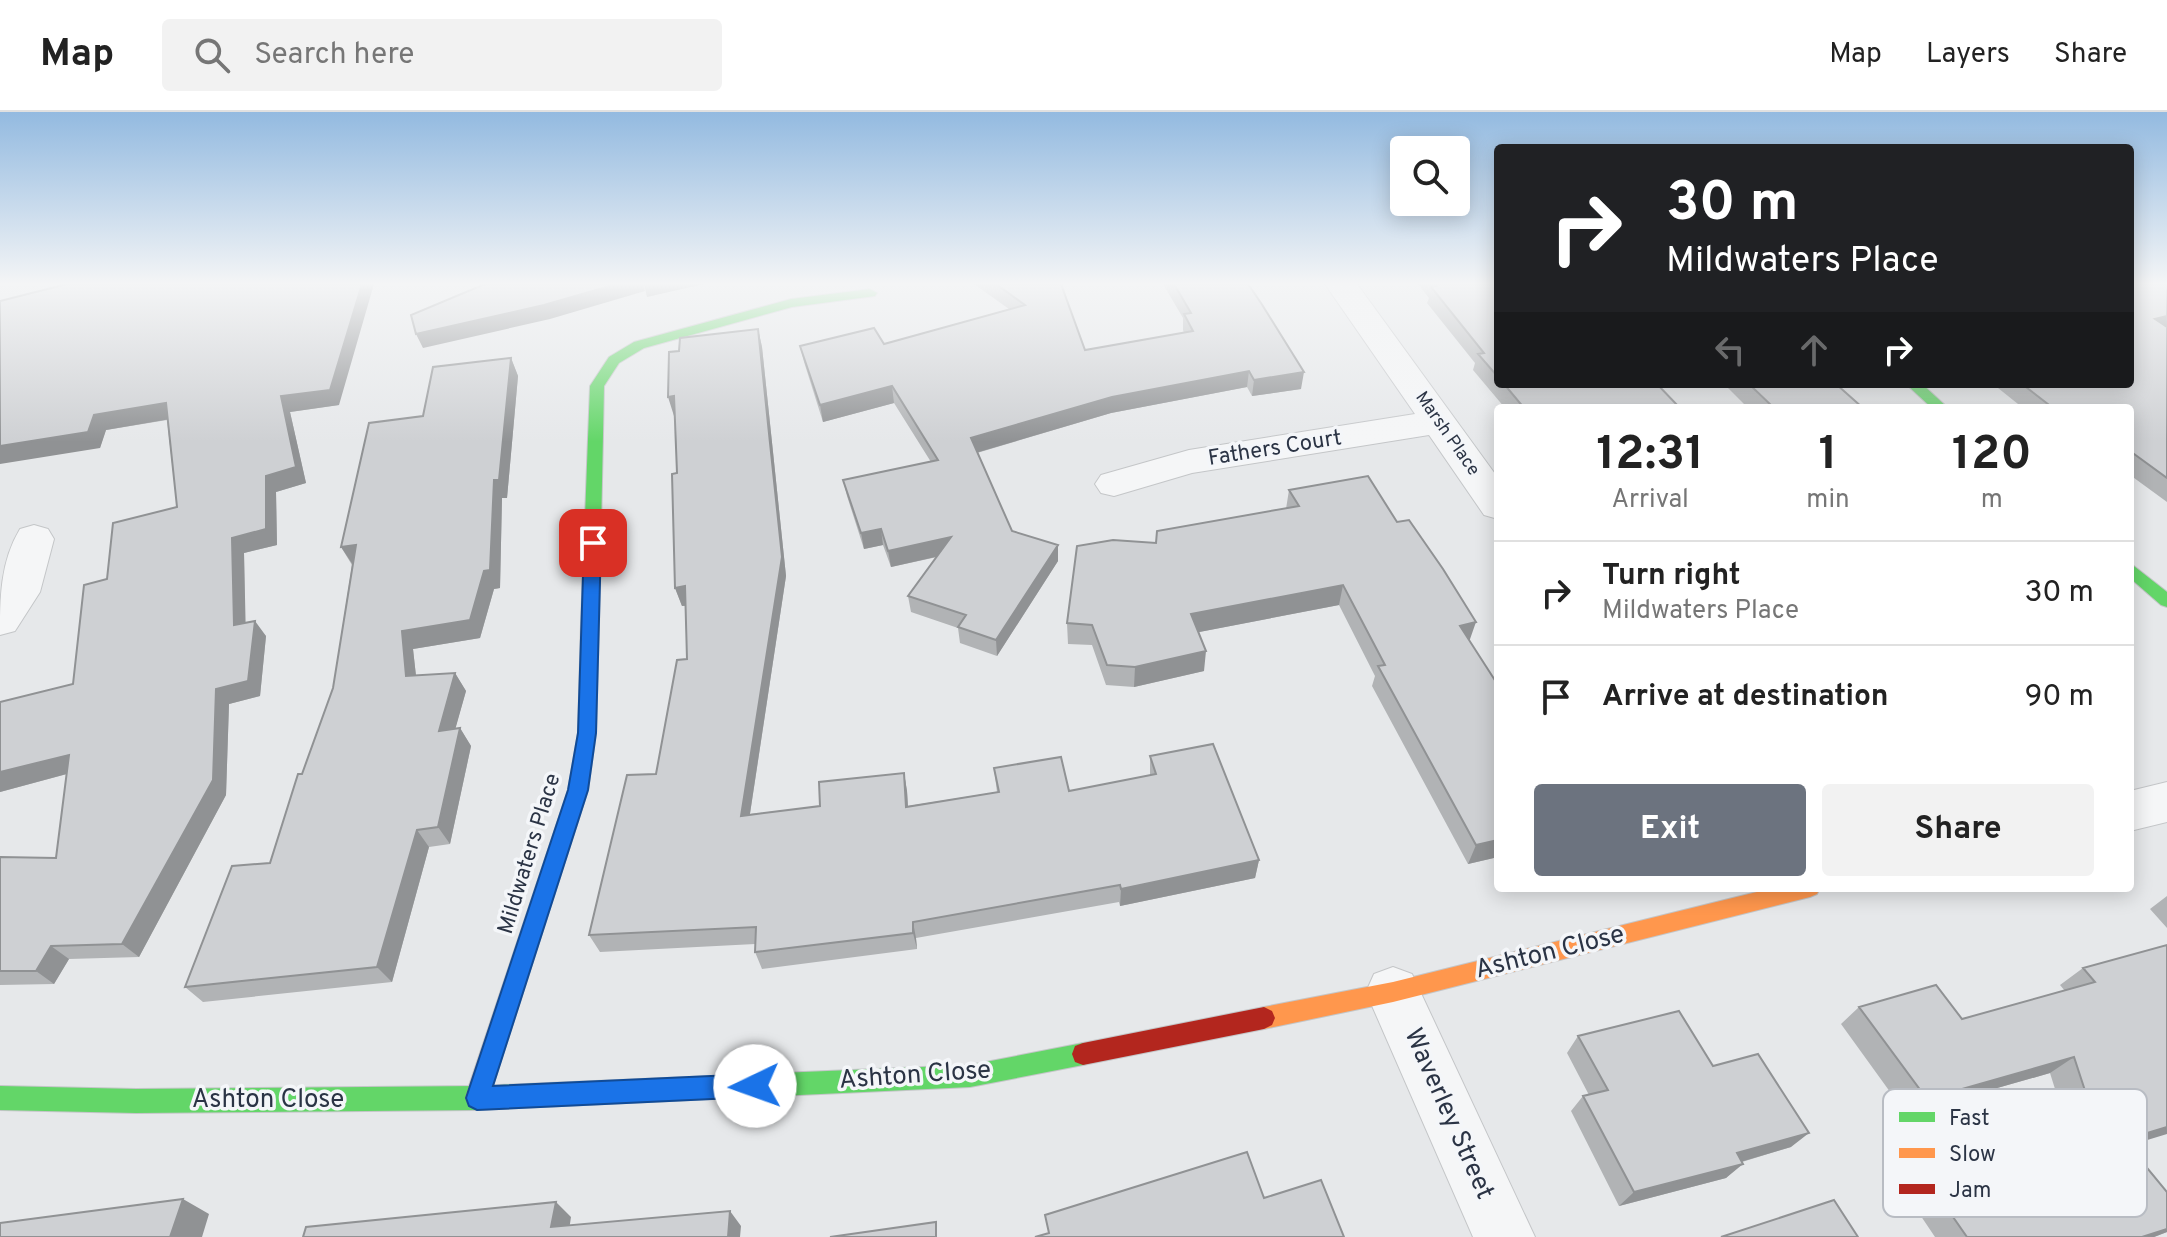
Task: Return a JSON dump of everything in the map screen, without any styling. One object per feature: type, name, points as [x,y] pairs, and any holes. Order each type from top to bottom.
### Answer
[{"type":"street","name":"Mildwaters Place","points":[[477,1098],[578,790],[587,733],[597,386],[614,360],[639,345],[670,336]]},
{"type":"street","name":"Marsh Place","points":[[1378,336],[1494,500]]},
{"type":"street","points":[[1918,388],[1936,404]]},
{"type":"street","name":"Fathers Court","points":[[1114,484],[1189,462],[1438,422]]},
{"type":"street","points":[[0,620],[19,592],[34,539]]},
{"type":"street","points":[[2134,572],[2167,601]]},
{"type":"street","points":[[2134,810],[2167,802]]},
{"type":"street","name":"Ashton Close","points":[[0,1098],[136,1101],[477,1098],[970,1076],[1393,992],[1782,892]]},
{"type":"street","name":"Waverley Street","points":[[1393,992],[1504,1237]]},
{"type":"building","points":[[0,336],[346,336],[330,390],[281,396],[296,467],[266,476],[266,529],[232,538],[234,625],[255,621],[248,681],[216,689],[213,780],[122,944],[51,946],[36,971],[0,971],[0,857],[56,858],[69,755],[0,772],[0,702],[73,684],[84,585],[107,579],[113,523],[177,507],[166,403],[94,415],[88,432],[0,446]]},
{"type":"building","points":[[759,336],[782,557],[741,816],[820,806],[819,782],[904,773],[906,807],[999,792],[994,768],[1061,757],[1069,791],[1156,774],[1150,756],[1213,744],[1259,860],[1121,889],[1120,885],[913,922],[913,933],[755,952],[756,927],[589,935],[627,775],[656,774],[677,660],[687,659],[685,586],[675,588],[672,474],[677,473],[674,396],[668,397],[669,352],[679,351],[680,338]]},
{"type":"building","points":[[839,336],[879,336],[884,344],[911,336],[1080,336],[1085,350],[1162,336],[1282,336],[1304,372],[1254,380],[1249,371],[1112,397],[971,438],[1012,531],[1058,545],[996,640],[958,627],[966,615],[908,596],[951,537],[888,551],[881,529],[861,533],[843,480],[938,460],[892,386],[820,405],[800,346]]},
{"type":"building","points":[[1471,336],[1494,336],[1494,372],[1478,354],[1484,353]]},
{"type":"building","points":[[2134,336],[2167,336],[2167,478],[2134,454],[2134,404],[2048,404],[2027,388],[2134,388]]},
{"type":"building","points":[[511,358],[499,480],[494,480],[490,570],[484,571],[470,620],[402,631],[406,676],[455,673],[439,731],[460,728],[438,827],[417,830],[377,967],[185,987],[232,866],[270,863],[298,774],[302,774],[333,688],[356,545],[341,547],[369,423],[423,416],[433,367]]},
{"type":"building","points":[[1507,388],[1661,388],[1676,404],[1521,404]]},
{"type":"building","points":[[1753,388],[1840,388],[1858,404],[1770,404]]},
{"type":"building","points":[[1368,476],[1397,522],[1409,520],[1476,622],[1460,626],[1494,679],[1494,841],[1476,845],[1378,666],[1385,665],[1343,585],[1191,614],[1206,651],[1135,667],[1107,665],[1092,625],[1067,623],[1077,546],[1113,540],[1156,543],[1157,531],[1299,506],[1289,490]]},
{"type":"building","points":[[2167,945],[2167,1127],[2147,1133],[2147,1089],[2084,1089],[2074,1057],[1962,1089],[1920,1089],[1859,1007],[1936,985],[1962,1019],[2095,982],[2083,968]]},
{"type":"building","points":[[1679,1011],[1713,1066],[1758,1054],[1809,1133],[1737,1153],[1743,1164],[1634,1192],[1583,1096],[1608,1090],[1578,1036]]},
{"type":"building","points":[[1247,1152],[1264,1198],[1321,1180],[1344,1237],[1035,1237],[1049,1233],[1045,1215]]},
{"type":"building","points":[[2147,1168],[2167,1192],[2167,1229],[2142,1237],[1967,1237],[1953,1217],[2147,1217]]},
{"type":"building","points":[[183,1199],[170,1237],[0,1237],[0,1223]]},
{"type":"building","points":[[1834,1200],[1858,1237],[1721,1237]]},
{"type":"building","points":[[556,1202],[551,1227],[730,1211],[728,1237],[303,1237],[306,1227]]},
{"type":"building","points":[[936,1222],[936,1237],[830,1237]]},
{"type":"traffic: fast","points":[[590,624],[597,386],[614,360],[639,345],[670,336]]},
{"type":"traffic: fast","points":[[1918,388],[1936,404]]},
{"type":"traffic: fast","points":[[2134,572],[2167,601]]},
{"type":"traffic: fast","points":[[0,1098],[136,1101],[477,1098],[970,1076],[1083,1054]]},
{"type":"traffic: slow","points":[[477,1098],[578,790],[587,733],[590,624]]},
{"type":"traffic: slow","points":[[1264,1018],[1393,992],[1794,892]]},
{"type":"traffic: jam","points":[[1083,1054],[1264,1018]]},
{"type":"route","points":[[593,543],[587,733],[578,790],[477,1098],[755,1086]]}]
